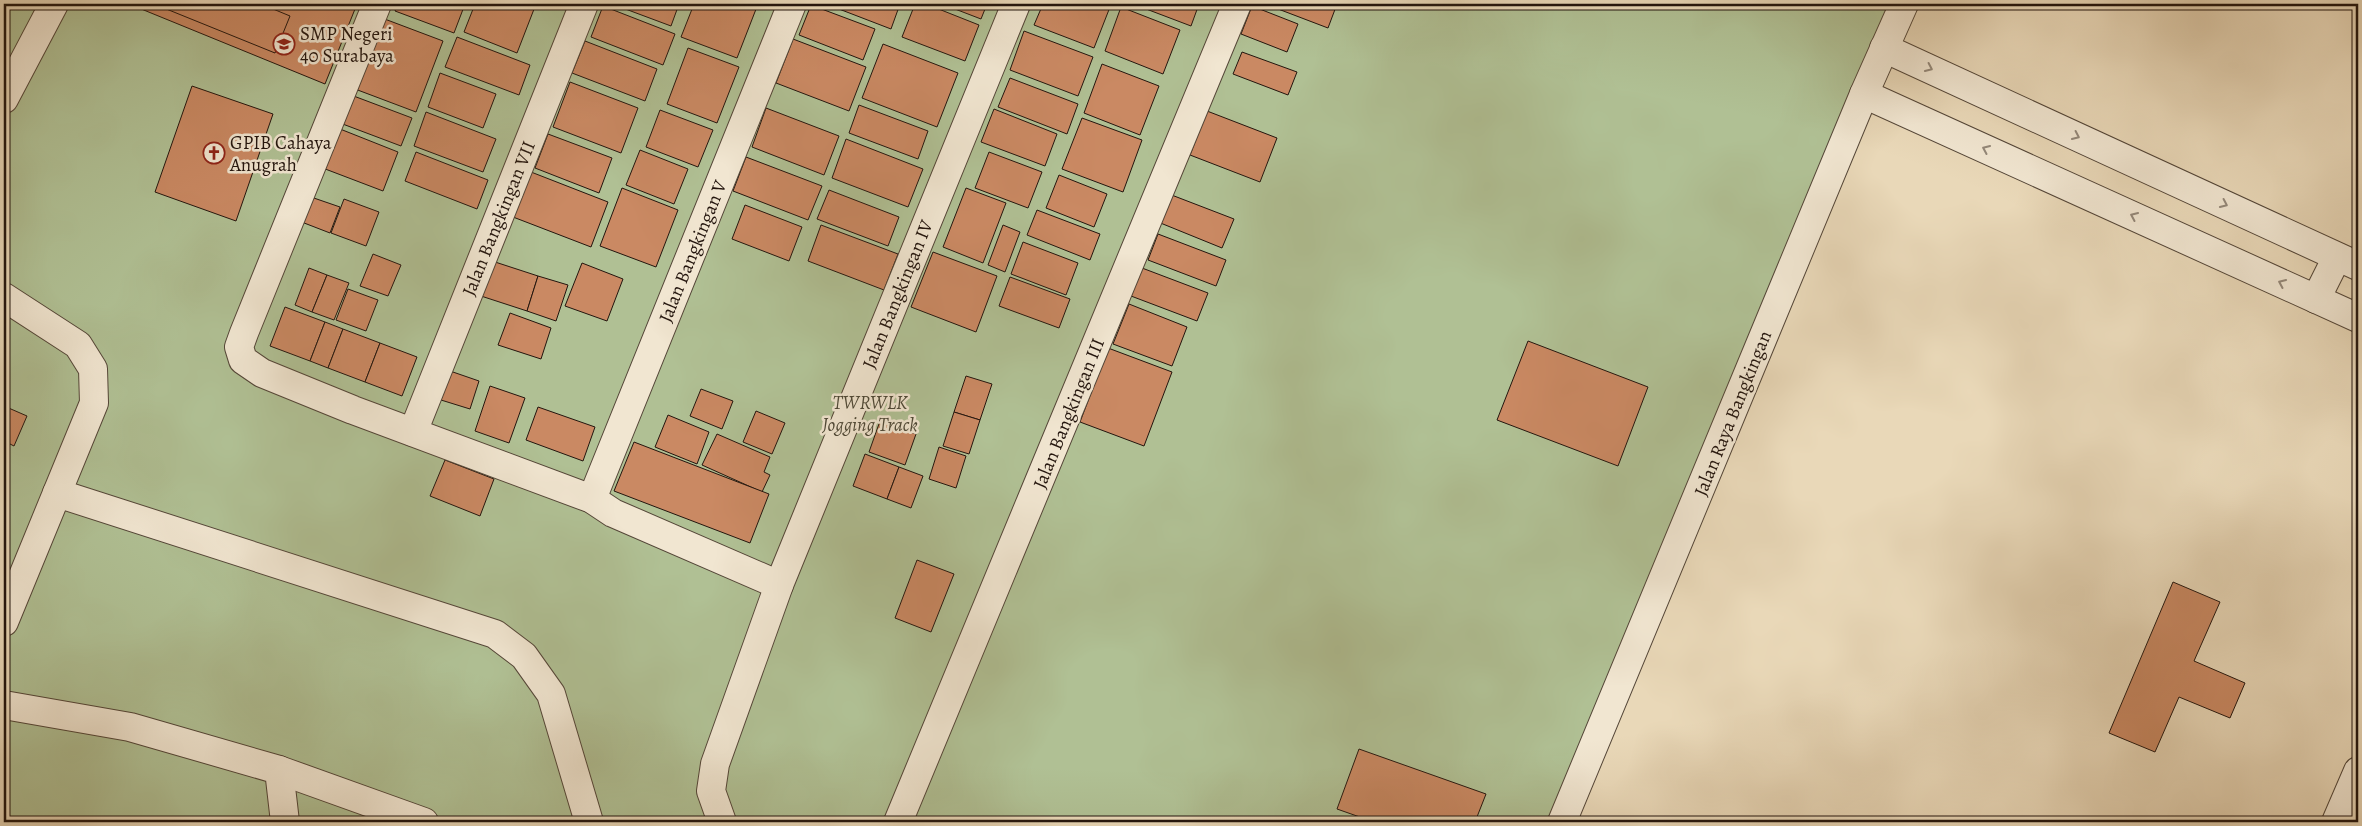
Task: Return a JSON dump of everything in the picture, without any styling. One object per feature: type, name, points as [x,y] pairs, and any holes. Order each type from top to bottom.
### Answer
[{"type":"street","points":[[4,99],[54,4]]},
{"type":"street","points":[[376,4],[244,333],[239,347],[243,360],[262,373],[592,499],[614,513],[779,584]]},
{"type":"street","name":"Jalan Bangkingan VII","points":[[413,432],[584,4]]},
{"type":"street","name":"Jalan Bangkingan V","points":[[592,499],[792,4]]},
{"type":"street","name":"Jalan Bangkingan IV","points":[[722,822],[711,791],[715,764],[779,584],[1016,4]]},
{"type":"street","name":"Jalan Bangkingan III","points":[[898,822],[1237,4]]},
{"type":"street","name":"Jalan Raya Bangkingan","points":[[1562,822],[1864,94],[1904,4]]},
{"type":"street","points":[[1884,48],[2348,262],[2316,299]]},
{"type":"street","points":[[1864,94],[2358,318]]},
{"type":"street","points":[[4,297],[78,345],[93,369],[94,403],[4,622]]},
{"type":"street","points":[[57,493],[495,634],[524,656],[551,694],[589,822]]},
{"type":"street","points":[[4,704],[130,727],[279,770],[424,822]]},
{"type":"street","points":[[279,770],[285,822]]},
{"type":"street","points":[[2336,822],[2358,771]]},
{"type":"green space","name":"TWRWLK Jogging Track","points":[[4,4],[1910,4],[1562,822],[4,822]]},
{"type":"building","name":"SMP Negeri 40 Surabaya","points":[[129,4],[357,4],[325,84]]},
{"type":"building","points":[[154,4],[261,4],[290,16],[275,53]]},
{"type":"building","points":[[398,4],[465,4],[454,33],[395,11]]},
{"type":"building","points":[[475,4],[536,4],[517,53],[464,32]]},
{"type":"building","points":[[612,4],[679,4],[671,26]]},
{"type":"building","points":[[694,4],[758,4],[737,58],[681,37]]},
{"type":"building","points":[[826,4],[900,4],[891,29]]},
{"type":"building","points":[[915,4],[926,4],[979,25],[965,61],[902,37]]},
{"type":"building","points":[[942,4],[987,4],[981,19]]},
{"type":"building","points":[[1043,4],[1100,4],[1110,7],[1094,48],[1034,25]]},
{"type":"building","points":[[1133,4],[1199,4],[1191,26]]},
{"type":"building","points":[[1265,4],[1337,4],[1328,28]]},
{"type":"building","points":[[811,5],[875,29],[863,60],[799,35]]},
{"type":"building","points":[[603,6],[675,34],[663,65],[591,37]]},
{"type":"building","points":[[1252,6],[1298,24],[1287,52],[1241,34]]},
{"type":"building","points":[[1121,7],[1180,30],[1163,74],[1105,51]]},
{"type":"building","points":[[382,18],[443,41],[416,112],[355,89]]},
{"type":"building","points":[[1024,31],[1093,57],[1078,96],[1010,70]]},
{"type":"building","points":[[457,37],[530,65],[519,95],[445,67]]},
{"type":"building","points":[[793,39],[866,67],[849,111],[776,83]]},
{"type":"building","points":[[585,41],[657,69],[645,101],[572,73]]},
{"type":"building","points":[[883,44],[958,73],[937,127],[862,98]]},
{"type":"building","points":[[688,48],[739,67],[717,123],[667,104]]},
{"type":"building","points":[[1242,52],[1297,72],[1288,95],[1233,74]]},
{"type":"building","points":[[1102,64],[1159,86],[1140,135],[1084,113]]},
{"type":"building","points":[[440,73],[496,94],[483,128],[428,107]]},
{"type":"building","points":[[1010,78],[1078,104],[1067,134],[998,107]]},
{"type":"building","points":[[570,82],[638,108],[621,153],[553,127]]},
{"type":"building","name":"GPIB Cahaya Anugrah","points":[[192,86],[273,114],[236,221],[155,192]]},
{"type":"building","points":[[351,95],[412,118],[401,146],[340,123]]},
{"type":"building","points":[[859,105],[928,131],[918,159],[849,133]]},
{"type":"building","points":[[766,108],[839,136],[824,175],[752,147]]},
{"type":"building","points":[[994,109],[1057,134],[1045,166],[981,142]]},
{"type":"building","points":[[660,110],[713,130],[698,167],[646,147]]},
{"type":"building","points":[[1207,111],[1277,138],[1260,182],[1190,155]]},
{"type":"building","points":[[426,112],[496,139],[483,172],[414,146]]},
{"type":"building","points":[[1082,118],[1142,140],[1123,192],[1062,169]]},
{"type":"building","points":[[335,127],[398,152],[383,191],[320,167]]},
{"type":"building","points":[[548,134],[612,158],[599,193],[535,168]]},
{"type":"building","points":[[846,139],[923,169],[908,207],[832,178]]},
{"type":"building","points":[[640,150],[688,169],[674,204],[626,185]]},
{"type":"building","points":[[416,152],[488,180],[477,209],[405,181]]},
{"type":"building","points":[[989,152],[1042,172],[1028,208],[975,188]]},
{"type":"building","points":[[746,157],[822,186],[808,220],[733,191]]},
{"type":"building","points":[[531,172],[608,202],[591,247],[513,217]]},
{"type":"building","points":[[1059,175],[1107,194],[1094,227],[1046,208]]},
{"type":"building","points":[[622,188],[678,210],[656,267],[600,246]]},
{"type":"building","points":[[966,188],[1006,203],[983,263],[943,247]]},
{"type":"building","points":[[829,190],[899,217],[888,246],[817,219]]},
{"type":"building","points":[[1169,194],[1234,219],[1222,248],[1158,222]]},
{"type":"building","points":[[308,196],[340,207],[330,233],[299,221]]},
{"type":"building","points":[[344,199],[379,212],[366,246],[331,233]]},
{"type":"building","points":[[745,205],[802,227],[789,261],[732,239]]},
{"type":"building","points":[[1037,210],[1100,234],[1090,260],[1027,235]]},
{"type":"building","points":[[821,225],[898,254],[884,290],[808,261]]},
{"type":"building","points":[[1003,225],[1020,232],[1005,272],[988,265]]},
{"type":"building","points":[[1158,234],[1226,260],[1216,286],[1148,260]]},
{"type":"building","points":[[1023,242],[1078,263],[1066,295],[1011,274]]},
{"type":"building","points":[[933,252],[997,276],[976,332],[911,307]]},
{"type":"building","points":[[373,254],[401,265],[388,296],[360,286]]},
{"type":"building","points":[[492,261],[538,276],[527,311],[481,296]]},
{"type":"building","points":[[582,263],[623,279],[607,321],[565,306]]},
{"type":"building","points":[[309,268],[327,275],[312,312],[295,305]]},
{"type":"building","points":[[1142,268],[1208,293],[1197,321],[1131,296]]},
{"type":"building","points":[[327,275],[349,283],[334,320],[312,312]]},
{"type":"building","points":[[538,276],[568,285],[556,321],[527,311]]},
{"type":"building","points":[[1010,277],[1070,299],[1059,328],[999,306]]},
{"type":"building","points":[[348,289],[378,300],[366,331],[336,320]]},
{"type":"building","points":[[1129,304],[1187,327],[1172,366],[1113,344]]},
{"type":"building","points":[[285,307],[325,322],[310,361],[270,346]]},
{"type":"building","points":[[510,313],[551,328],[541,359],[498,345]]},
{"type":"building","points":[[325,322],[343,329],[328,368],[310,361]]},
{"type":"building","points":[[343,329],[380,343],[365,382],[328,368]]},
{"type":"building","points":[[1528,341],[1648,387],[1618,466],[1497,420]]},
{"type":"building","points":[[380,343],[417,357],[402,396],[365,382]]},
{"type":"building","points":[[1108,348],[1172,372],[1144,446],[1080,422]]},
{"type":"building","points":[[450,371],[479,381],[470,409],[441,400]]},
{"type":"building","points":[[966,376],[992,384],[980,420],[954,412]]},
{"type":"building","points":[[490,386],[525,398],[509,443],[475,431]]},
{"type":"building","points":[[701,389],[733,401],[722,429],[690,416]]},
{"type":"building","points":[[4,406],[27,416],[14,446],[4,441]]},
{"type":"building","points":[[538,407],[595,427],[583,461],[526,440]]},
{"type":"building","points":[[756,411],[785,423],[772,454],[743,442]]},
{"type":"building","points":[[954,412],[980,420],[969,454],[943,446]]},
{"type":"building","points":[[668,415],[709,432],[697,464],[655,447]]},
{"type":"building","points":[[880,421],[916,434],[905,465],[869,452]]},
{"type":"building","points":[[717,434],[770,457],[764,472],[770,475],[762,492],[702,465]]},
{"type":"building","points":[[634,442],[769,494],[750,543],[614,491]]},
{"type":"building","points":[[939,447],[966,456],[956,488],[929,479]]},
{"type":"building","points":[[865,454],[899,467],[887,499],[853,486]]},
{"type":"building","points":[[445,460],[494,479],[480,516],[430,496]]},
{"type":"building","points":[[899,467],[923,476],[911,508],[887,499]]},
{"type":"building","points":[[917,560],[954,574],[931,632],[895,618]]},
{"type":"building","points":[[2173,582],[2220,602],[2194,661],[2245,683],[2230,718],[2179,697],[2155,752],[2109,733]]},
{"type":"building","points":[[1359,749],[1486,794],[1475,822],[1374,822],[1337,809]]},
{"type":"place","name":"SMP Negeri 40 Surabaya","points":[[284,44]]},
{"type":"place","name":"GPIB Cahaya Anugrah","points":[[214,153]]}]
